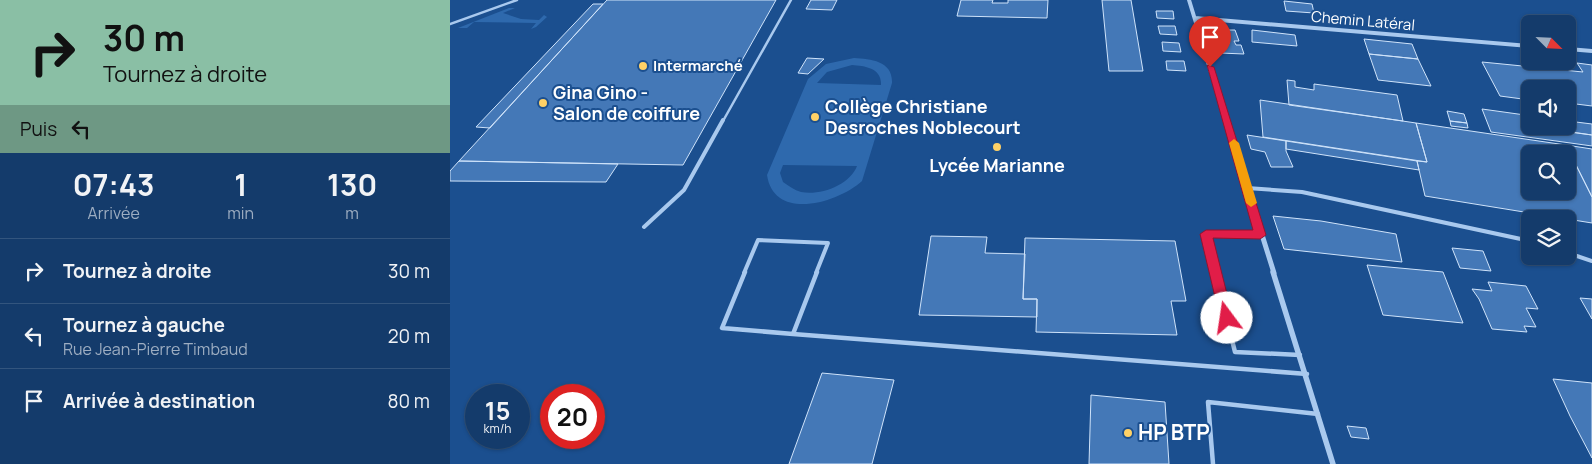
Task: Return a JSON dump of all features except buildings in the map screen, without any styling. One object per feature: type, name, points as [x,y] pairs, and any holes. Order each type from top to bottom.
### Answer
[{"type":"street","points":[[1189,0],[1260,235],[1301,355],[1333,464]]},
{"type":"street","name":"Chemin Latéral","points":[[1195,18],[1521,45]]},
{"type":"street","points":[[1576,50],[1592,51]]},
{"type":"lane","points":[[450,24],[517,0]]},
{"type":"lane","points":[[644,227],[684,190],[791,0]]},
{"type":"lane","points":[[1247,188],[1302,192],[1521,239]]},
{"type":"lane","points":[[1260,235],[1206,234],[1235,352],[1301,355]]},
{"type":"lane","points":[[793,334],[828,243],[758,240],[722,328],[793,334],[1307,374]]},
{"type":"lane","points":[[1576,256],[1592,261]]},
{"type":"lane","points":[[1213,464],[1208,402],[1318,414]]},
{"type":"shaded area","points":[[509,8],[515,8],[503,13],[521,19],[539,20],[544,15],[547,17],[531,29],[536,23],[474,22],[467,28],[458,28]]},
{"type":"shaded area","points":[[854,58],[874,61],[889,70],[892,83],[862,181],[838,196],[823,201],[808,204],[794,203],[781,199],[772,190],[767,175],[808,79],[826,64]],"holes":[[[852,65],[867,67],[876,71],[881,79],[881,85],[817,83],[827,72]],[[783,165],[856,166],[857,166],[848,179],[834,188],[809,193],[796,190],[783,182],[780,173]]]},
{"type":"slow traffic","points":[[1234,143],[1251,203]]},
{"type":"place","name":"Intermarché","points":[[643,66]]},
{"type":"place","name":"Gina Gino - Salon de coiffure","points":[[543,103]]},
{"type":"place","name":"Collège Christiane Desroches Noblecourt","points":[[815,117]]},
{"type":"place","name":"Lycée Marianne","points":[[997,147]]},
{"type":"place","name":"HP BTP","points":[[1128,433]]},
{"type":"route","points":[[1210,67],[1231,132],[1260,235],[1206,234],[1227,318]]}]
